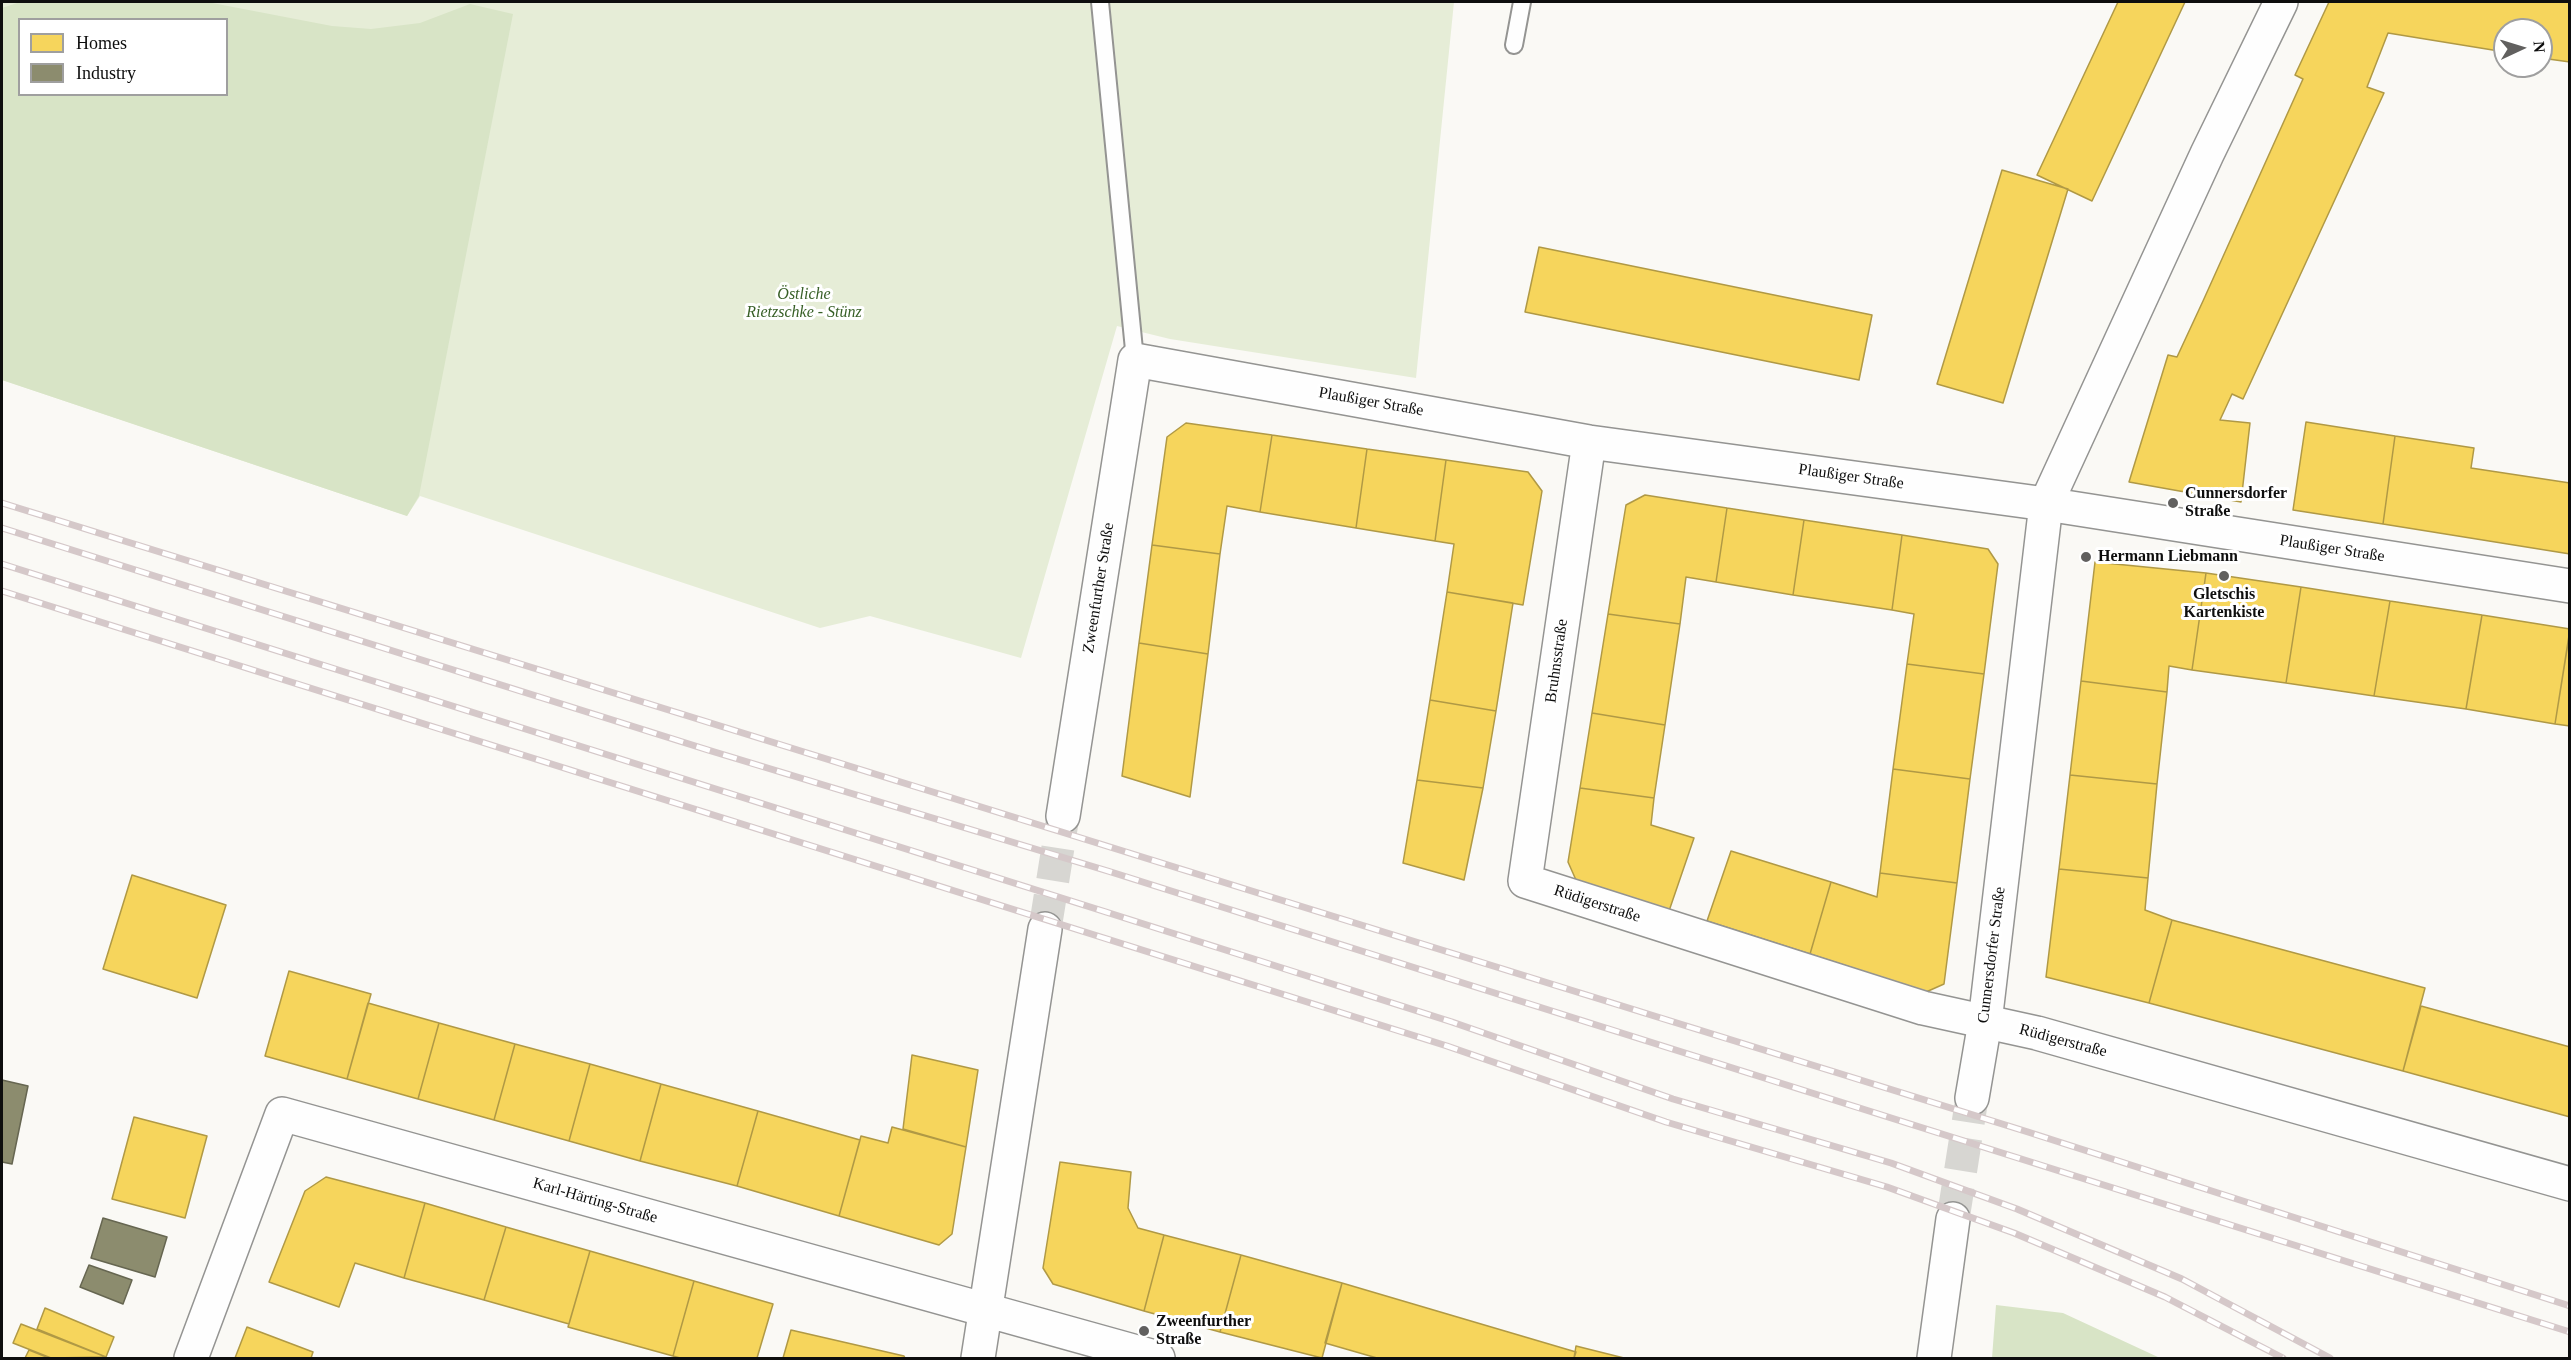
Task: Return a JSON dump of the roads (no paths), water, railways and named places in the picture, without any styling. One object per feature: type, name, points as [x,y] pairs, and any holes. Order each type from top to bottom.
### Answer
[{"type":"street","name":"Cunnersdorfer Straße","points":[[1972,1098],[1985,1022],[2046,504],[2207,154],[2281,2]]},
{"type":"street","name":"Plaußiger Straße","points":[[1135,360],[1589,442],[2046,504],[2570,586]]},
{"type":"street","name":"Zweenfurther Straße","points":[[1063,816],[1135,360]]},
{"type":"street","name":"Bruhnsstraße","points":[[1525,881],[1589,442]]},
{"type":"street","name":"Rüdigerstraße","points":[[1525,881],[1923,1008],[2037,1033],[2570,1184]]},
{"type":"street","points":[[978,1359],[1046,928]]},
{"type":"street","name":"Karl-Härting-Straße","points":[[191,1359],[282,1114],[1158,1359]]},
{"type":"street","points":[[1934,1359],[1953,1219]]},
{"type":"lane","points":[[1100,2],[1135,360]]},
{"type":"lane","points":[[1514,45],[1522,2]]},
{"type":"tunnel","points":[[1045,929],[1063,816]]},
{"type":"tunnel","points":[[1953,1219],[1972,1098]]},
{"type":"railway","points":[[2,503],[2028,1132],[2570,1306]]},
{"type":"railway","points":[[2,528],[708,750],[1111,872],[2570,1332]]},
{"type":"railway","points":[[2,564],[1452,1022],[1673,1099],[1891,1163],[2017,1209],[2182,1279],[2330,1358]]},
{"type":"railway","points":[[2,591],[1447,1046],[1666,1122],[1887,1187],[2014,1233],[2165,1297],[2283,1358]]},
{"type":"place","name":"Cunnersdorfer Straße","points":[[2173,503]]},
{"type":"place","name":"Hermann Liebmann","points":[[2086,557]]},
{"type":"place","name":"Gletschis Kartenkiste","points":[[2224,576]]},
{"type":"place","name":"Zweenfurther Straße","points":[[1144,1331]]},
{"type":"park label","name":"Östliche Rietzschke - Stünz","points":[[804,304]]}]
